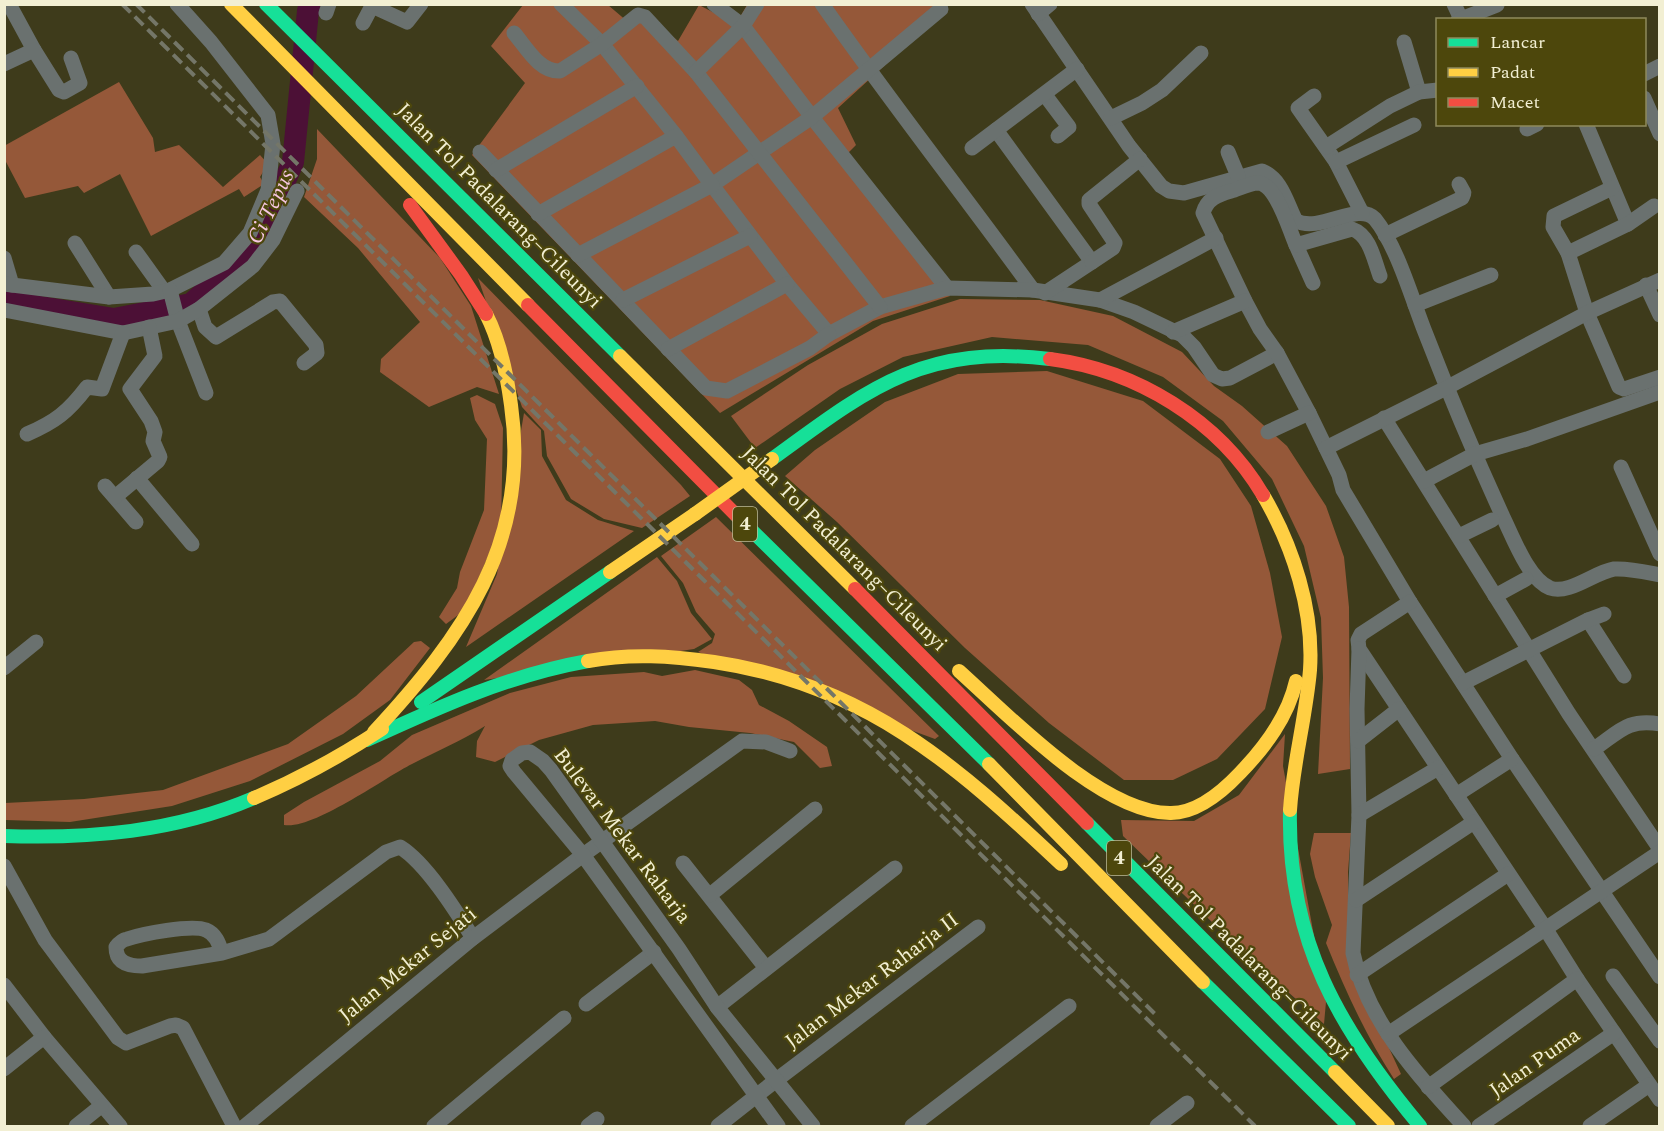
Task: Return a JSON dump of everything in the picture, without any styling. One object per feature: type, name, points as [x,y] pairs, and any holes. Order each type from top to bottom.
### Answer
[{"type":"highway","name":"Jalan Tol Padalarang–Cileunyi","points":[[266,4],[853,587],[1388,1126]]},
{"type":"highway","name":"4","points":[[226,8],[774,554],[999,774],[1169,948],[1349,1126]]},
{"type":"highway","points":[[320,104],[414,208],[466,281],[491,322],[514,412],[514,482],[503,537],[495,561],[472,608],[426,675],[367,740]]},
{"type":"highway","points":[[4,836],[37,838],[111,835],[168,826],[242,804],[301,778],[367,740],[695,514],[851,402],[900,376],[938,362],[989,355],[1026,355],[1070,362],[1115,375],[1160,396],[1204,424],[1238,458],[1260,488],[1283,532],[1310,637],[1308,684],[1293,774],[1289,834],[1300,917],[1329,992],[1349,1031],[1420,1126]]},
{"type":"highway","points":[[853,587],[945,659],[1062,761],[1103,791],[1122,801],[1149,810],[1168,813],[1185,811],[1208,800],[1232,783],[1251,762],[1284,714],[1295,685],[1303,605]]},
{"type":"highway","points":[[367,740],[463,697],[514,679],[571,665],[639,655],[729,663],[800,682],[858,706],[883,720],[925,747],[1012,817],[1072,873]]},
{"type":"highway","points":[[1090,887],[1169,948]]},
{"type":"street","points":[[9,4],[34,50],[61,92],[80,83],[70,58]]},
{"type":"street","points":[[4,258],[8,284],[109,297],[169,294],[224,262],[250,233],[268,190],[273,144],[268,115],[211,42],[177,4]]},
{"type":"street","points":[[363,22],[371,5],[407,22],[421,4]]},
{"type":"street","points":[[561,4],[602,44],[637,86],[787,284],[829,334]]},
{"type":"street","points":[[714,4],[743,26],[947,288]]},
{"type":"street","points":[[696,72],[743,26],[757,4]]},
{"type":"street","points":[[822,4],[868,71],[1039,291]]},
{"type":"street","points":[[1454,4],[1466,18],[1497,5]]},
{"type":"street","points":[[1040,8],[1077,69],[1111,118],[1155,180],[1169,191],[1184,193],[1239,176],[1260,165],[1276,181],[1296,221],[1300,223],[1328,222],[1362,213],[1371,215],[1385,236],[1446,388],[1516,545],[1533,574],[1547,587],[1564,589],[1613,569],[1636,570],[1659,575]]},
{"type":"street","points":[[578,255],[712,185],[761,153],[812,117],[941,9]]},
{"type":"street","points":[[514,33],[543,67],[560,71],[602,44],[638,15],[642,15],[696,72],[880,307]]},
{"type":"street","points":[[1404,42],[1419,92]]},
{"type":"street","points":[[4,64],[34,50]]},
{"type":"street","points":[[1111,118],[1162,90],[1201,53]]},
{"type":"street","points":[[972,148],[1077,69]]},
{"type":"street","points":[[496,170],[637,86]]},
{"type":"street","points":[[1326,147],[1390,106],[1419,92],[1436,90]]},
{"type":"street","points":[[1045,94],[1069,127],[1058,136]]},
{"type":"street","points":[[1314,96],[1298,108],[1336,162],[1362,213]]},
{"type":"street","points":[[1646,103],[1659,134]]},
{"type":"street","points":[[1336,162],[1414,125]]},
{"type":"street","points":[[1587,126],[1628,224]]},
{"type":"street","points":[[996,130],[1092,262]]},
{"type":"street","points":[[538,214],[676,136]]},
{"type":"street","points":[[480,152],[706,388],[728,391],[810,348],[829,334],[880,307],[947,288],[1039,291],[1100,300],[1134,312],[1182,335],[1194,346],[1213,375],[1222,379],[1230,378],[1277,353]]},
{"type":"street","points":[[1228,152],[1239,176]]},
{"type":"street","points":[[1039,291],[1113,248],[1114,243],[1089,204],[1089,200],[1140,159]]},
{"type":"street","points":[[1313,283],[1275,195],[1269,187],[1257,183],[1214,196],[1205,207],[1203,213],[1245,301],[1260,329],[1277,353],[1309,413],[1339,475],[1343,490],[1410,602],[1512,759],[1659,977]]},
{"type":"street","points":[[1385,236],[1462,198],[1464,193],[1459,184]]},
{"type":"street","points":[[1612,188],[1554,216],[1553,227],[1568,253],[1587,313],[1619,387],[1624,389],[1659,377]]},
{"type":"street","points":[[4,309],[123,333],[177,319],[199,309],[253,266],[273,240],[297,191]]},
{"type":"street","points":[[1568,253],[1628,224],[1654,206]]},
{"type":"street","points":[[1296,245],[1352,229],[1360,232],[1366,239],[1380,276]]},
{"type":"street","points":[[623,300],[750,236]]},
{"type":"street","points":[[1100,300],[1216,238]]},
{"type":"street","points":[[75,243],[109,297]]},
{"type":"street","points":[[136,252],[169,294],[206,393]]},
{"type":"street","points":[[1414,305],[1491,275]]},
{"type":"street","points":[[1326,448],[1446,388],[1587,313],[1653,283],[1659,315]]},
{"type":"street","points":[[668,349],[787,284]]},
{"type":"street","points":[[199,309],[205,327],[216,337],[273,302],[280,301],[316,345],[317,353],[304,363]]},
{"type":"street","points":[[1173,332],[1245,301]]},
{"type":"street","points":[[136,522],[110,491],[137,478],[160,457],[153,441],[155,432],[151,421],[130,389],[155,356],[148,327]]},
{"type":"street","points":[[27,434],[71,408],[87,387],[102,389],[123,333]]},
{"type":"street","points":[[1424,481],[1475,454],[1527,439],[1659,392]]},
{"type":"street","points":[[1268,432],[1309,413]]},
{"type":"street","points":[[1384,418],[1659,851],[1388,1034]]},
{"type":"street","points":[[1621,467],[1659,554]]},
{"type":"street","points":[[137,478],[192,544]]},
{"type":"street","points":[[1459,536],[1492,520]]},
{"type":"street","points":[[1495,596],[1526,579]]},
{"type":"street","points":[[1410,602],[1361,634],[1358,640],[1359,815],[1353,953],[1357,975],[1388,1034],[1428,1087],[1464,1126]]},
{"type":"street","points":[[1463,683],[1604,614]]},
{"type":"street","points":[[1588,620],[1624,676]]},
{"type":"street","points":[[4,668],[36,642]]},
{"type":"street","points":[[1359,649],[1659,1100]]},
{"type":"street","points":[[1358,741],[1399,709]]},
{"type":"street","points":[[1594,749],[1632,723],[1659,724]]},
{"type":"street","name":"Jalan Mekar Sejati","points":[[245,1126],[472,938],[742,741],[766,742],[790,751]]},
{"type":"street","name":"Bulevar Mekar Raharja","points":[[778,1126],[583,855],[510,766],[510,762],[517,756],[530,752],[543,761],[606,839],[717,1008],[813,1126]]},
{"type":"street","points":[[1456,795],[1512,759]]},
{"type":"street","points":[[1359,815],[1438,768]]},
{"type":"street","points":[[710,895],[815,809]]},
{"type":"street","points":[[1356,900],[1474,822]]},
{"type":"street","points":[[222,952],[213,935],[206,930],[196,929],[178,929],[126,939],[116,947],[118,959],[131,966],[142,966],[222,952],[268,939],[386,852],[400,847],[417,861],[433,881],[472,938]]},
{"type":"street","points":[[683,863],[766,968]]},
{"type":"street","points":[[4,866],[45,940],[118,1038],[126,1043],[170,1026],[176,1025],[183,1029],[234,1126]]},
{"type":"street","points":[[717,1008],[895,868]]},
{"type":"street","points":[[1357,975],[1508,874]]},
{"type":"street","name":"Jalan Mekar Raharja II","points":[[718,1126],[978,927]]},
{"type":"street","points":[[585,1004],[654,952]]},
{"type":"street","points":[[1613,976],[1659,1041]]},
{"type":"street","points":[[1428,1087],[1577,979]]},
{"type":"street","points":[[4,985],[44,1037],[120,1126]]},
{"type":"street","points":[[912,1126],[1069,1006]]},
{"type":"street","points":[[434,1126],[564,1018]]},
{"type":"street","name":"Jalan Puma","points":[[1479,1126],[1614,1034]]},
{"type":"street","points":[[4,1069],[44,1037]]},
{"type":"street","points":[[1590,1126],[1649,1085]]},
{"type":"street","points":[[1157,1126],[1187,1103]]},
{"type":"street","points":[[75,1126],[102,1106]]},
{"type":"shaded area","points":[[523,5],[608,5],[628,22],[640,9],[678,41],[699,5],[736,24],[747,5],[937,5],[918,35],[838,108],[856,145],[845,156],[950,296],[873,321],[720,413],[472,155],[525,83],[491,46]]},
{"type":"shaded area","points":[[119,82],[153,138],[155,152],[179,145],[223,187],[260,155],[268,164],[260,177],[264,184],[244,197],[239,189],[151,236],[120,174],[84,193],[78,186],[25,198],[5,160],[4,146]]},
{"type":"shaded area","points":[[317,129],[440,258],[471,306],[499,394],[477,387],[429,407],[380,372],[381,359],[420,322],[358,248],[304,197],[317,159]]},
{"type":"shaded area","points":[[478,278],[690,496],[642,528],[604,519],[571,499],[547,456],[544,431],[522,407]]},
{"type":"shaded area","points":[[960,299],[1040,300],[1113,316],[1182,352],[1214,386],[1242,406],[1287,446],[1326,506],[1344,557],[1349,607],[1350,769],[1318,774],[1323,678],[1321,618],[1304,546],[1272,479],[1223,421],[1163,377],[1088,345],[992,337],[903,357],[840,389],[755,448],[731,416],[808,365],[882,324]]},
{"type":"shaded area","points":[[1047,371],[1143,401],[1220,459],[1251,506],[1270,573],[1282,637],[1265,709],[1217,759],[1173,780],[1124,780],[1049,723],[965,648],[837,522],[785,476],[815,450],[885,402],[958,374]]},
{"type":"shaded area","points":[[477,395],[495,404],[503,428],[501,526],[465,610],[446,624],[439,617],[457,588],[460,572],[484,510],[487,439],[475,420],[470,398]]},
{"type":"shaded area","points":[[524,413],[541,430],[542,456],[566,500],[598,520],[634,531],[466,647],[497,574]]},
{"type":"shaded area","points":[[716,517],[939,736],[935,739],[698,652],[712,643],[715,634],[696,612],[683,583],[661,556]]},
{"type":"shaded area","points":[[657,557],[677,581],[691,613],[712,639],[694,649],[484,680]]},
{"type":"shaded area","points":[[421,641],[430,648],[390,700],[343,734],[250,781],[172,806],[70,822],[5,820],[5,803],[84,799],[163,790],[288,744],[356,696],[414,642]]},
{"type":"shaded area","points":[[695,670],[739,680],[752,690],[759,705],[789,721],[827,747],[832,766],[820,768],[794,742],[750,733],[655,721],[593,725],[539,740],[495,762],[476,757],[477,741],[485,726],[412,764],[330,812],[312,820],[284,825],[284,815],[380,761],[412,735],[510,693],[571,677],[644,672],[662,676]]},
{"type":"shaded area","points":[[1285,734],[1283,766],[1326,1002],[1324,1024],[1243,952],[1123,836],[1121,820],[1194,821],[1239,795]]},
{"type":"shaded area","points":[[1314,833],[1351,833],[1348,872],[1349,923],[1377,1022],[1401,1074],[1394,1079],[1357,1013],[1326,943],[1332,925],[1315,877],[1310,854]]},
{"type":"waterway","name":"Ci Tepus","points":[[4,301],[114,319],[191,304],[258,244],[293,162],[310,4]]},
{"type":"railway","points":[[122,4],[1255,1126]]},
{"type":"railway","points":[[136,4],[1155,1014]]},
{"type":"traffic: fast","points":[[266,4],[620,356]]},
{"type":"traffic: fast","points":[[772,459],[838,411],[869,392],[932,365],[967,358],[1006,356],[1050,359]]},
{"type":"traffic: fast","points":[[737,516],[989,764]]},
{"type":"traffic: fast","points":[[421,702],[610,572]]},
{"type":"traffic: fast","points":[[367,740],[502,683],[588,661]]},
{"type":"traffic: fast","points":[[4,836],[68,836],[131,831],[194,819],[254,798]]},
{"type":"traffic: fast","points":[[1290,810],[1291,857],[1308,942],[1342,1018],[1365,1054],[1420,1126]]},
{"type":"traffic: fast","points":[[1087,823],[1335,1072]]},
{"type":"traffic: fast","points":[[1203,982],[1349,1126]]},
{"type":"traffic: slow","points":[[231,4],[528,305]]},
{"type":"traffic: slow","points":[[374,732],[435,660],[461,623],[483,585],[500,544],[510,501],[514,455],[511,405],[499,347],[486,314]]},
{"type":"traffic: slow","points":[[620,356],[855,589]]},
{"type":"traffic: slow","points":[[695,514],[772,459]]},
{"type":"traffic: slow","points":[[1263,495],[1292,557],[1309,625],[1310,670],[1290,810]]},
{"type":"traffic: slow","points":[[610,572],[695,514]]},
{"type":"traffic: slow","points":[[588,661],[635,656],[698,660],[768,673],[817,689],[862,709],[904,734],[944,762],[983,793],[1061,864]]},
{"type":"traffic: slow","points":[[959,671],[1030,736],[1087,780],[1116,797],[1144,809],[1171,813],[1190,809],[1209,800],[1240,773],[1274,731],[1287,707],[1296,681]]},
{"type":"traffic: slow","points":[[254,798],[320,766],[382,729]]},
{"type":"traffic: slow","points":[[989,764],[1203,982]]},
{"type":"traffic: slow","points":[[1335,1072],[1388,1126]]},
{"type":"traffic: jam","points":[[410,205],[486,314]]},
{"type":"traffic: jam","points":[[528,305],[737,516]]},
{"type":"traffic: jam","points":[[1050,359],[1113,374],[1144,387],[1172,403],[1199,422],[1223,444],[1245,468],[1263,495]]},
{"type":"traffic: jam","points":[[855,589],[1087,823]]}]
